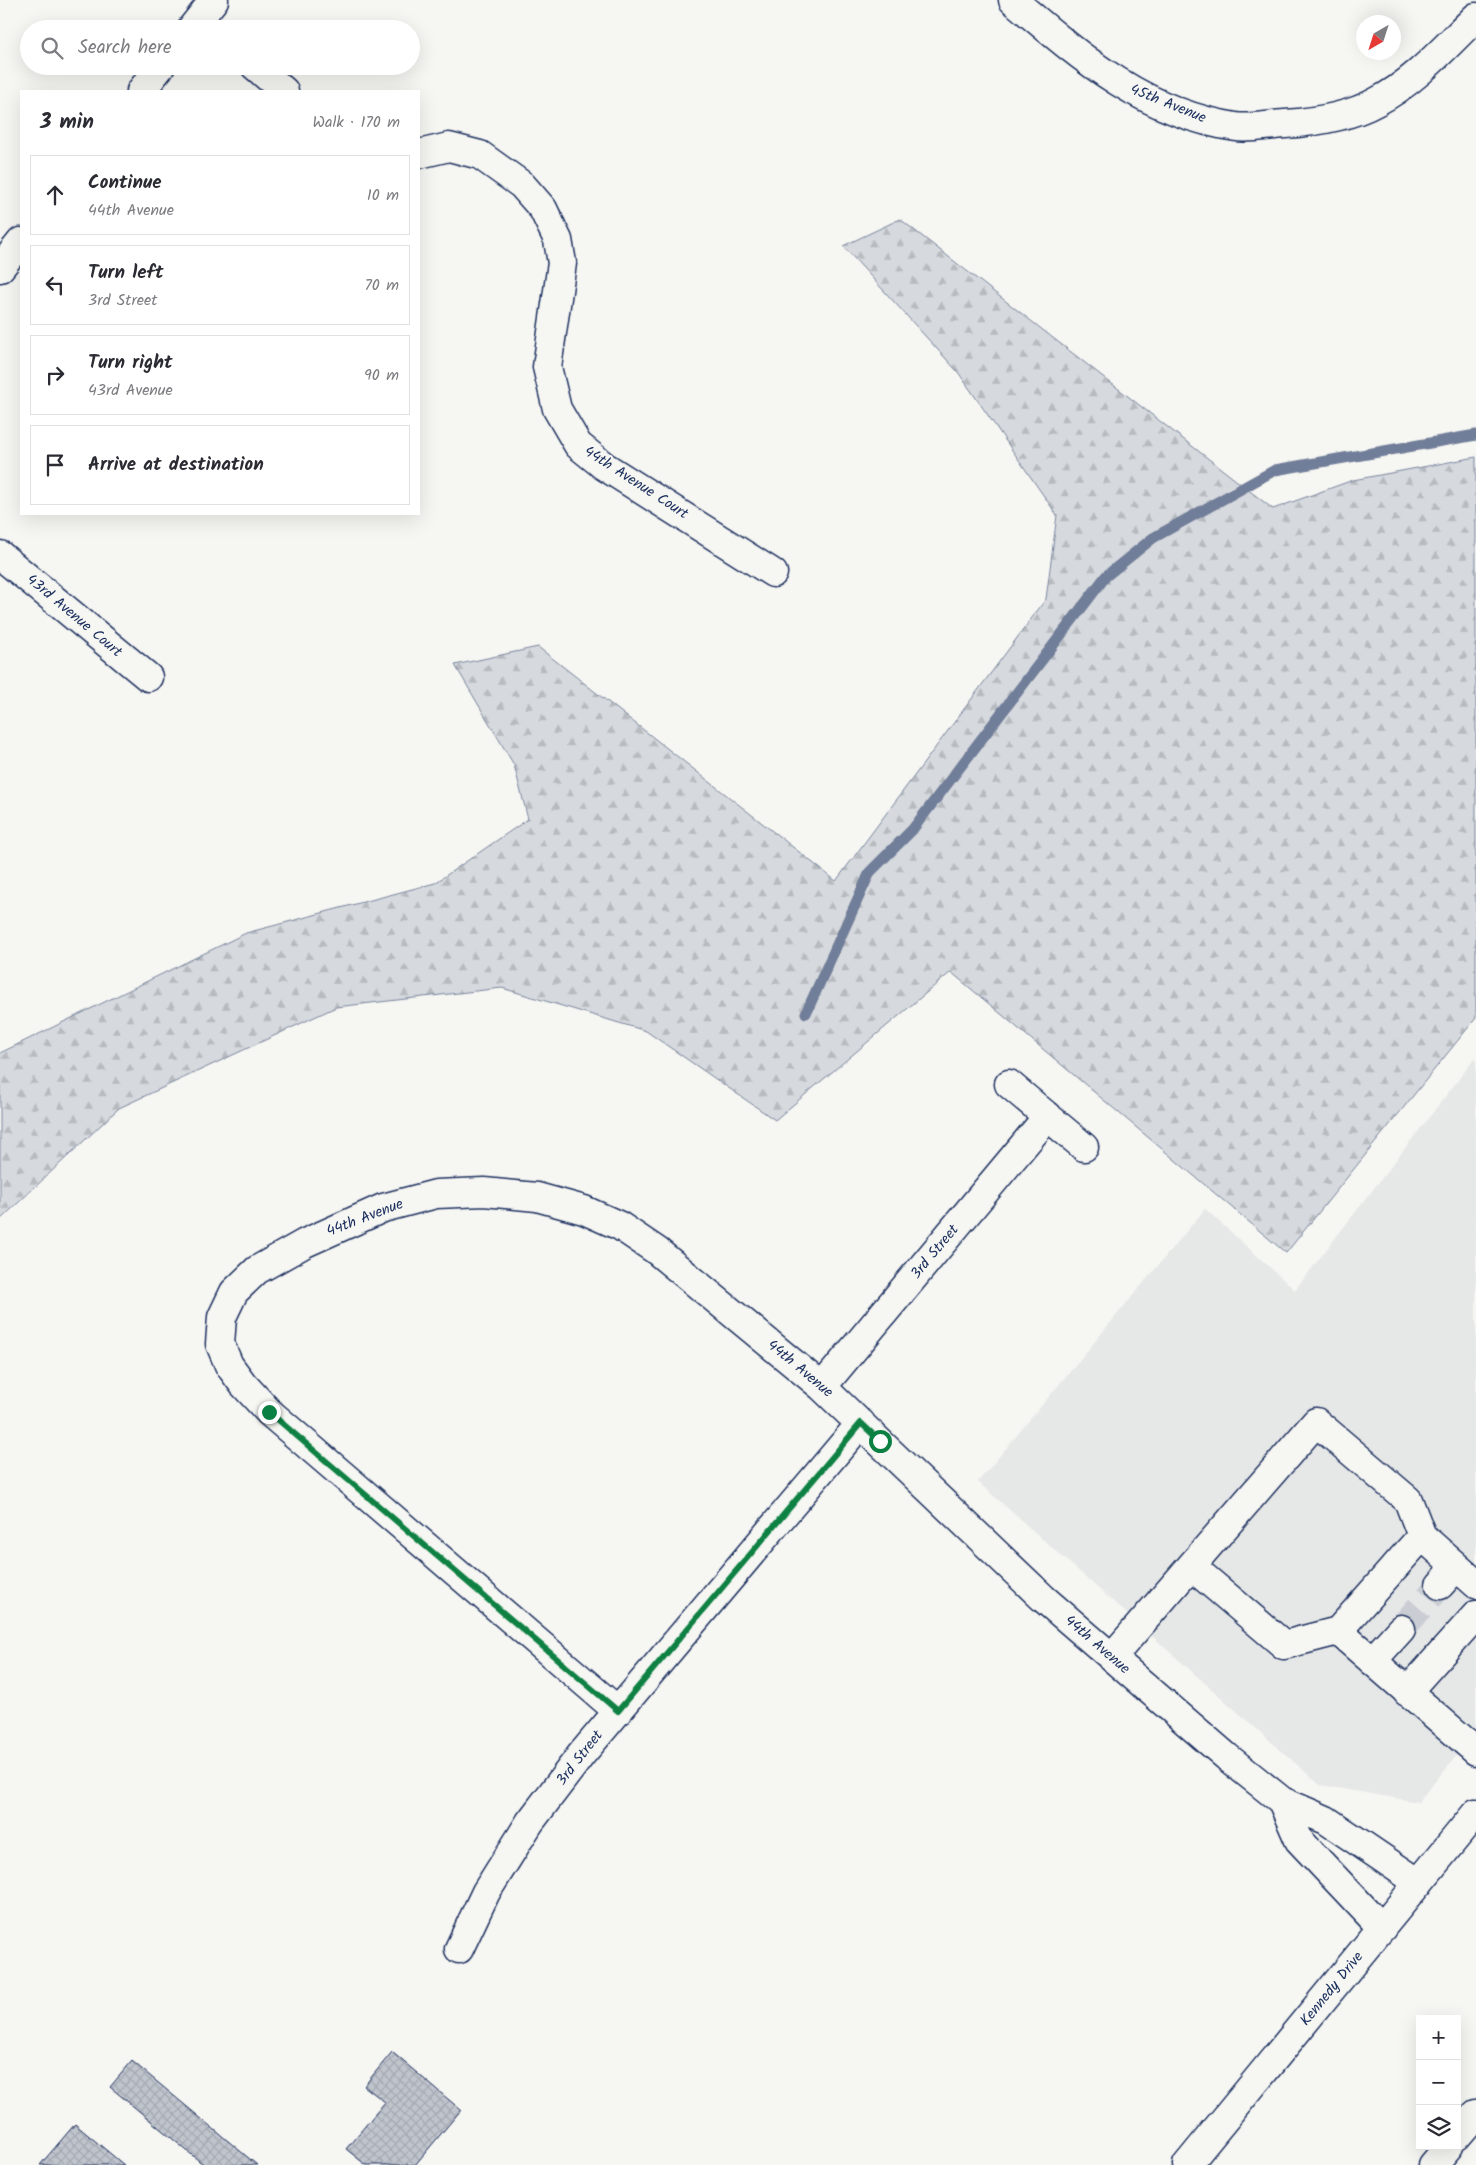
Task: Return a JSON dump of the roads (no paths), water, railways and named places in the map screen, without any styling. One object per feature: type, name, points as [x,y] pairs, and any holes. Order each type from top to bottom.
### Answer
[{"type":"street","name":"45th Avenue","points":[[1013,0],[1073,51],[1119,84],[1156,103],[1197,118],[1237,128],[1306,122],[1351,112],[1376,102],[1407,82],[1428,65],[1476,17]]},
{"type":"street","points":[[142,90],[154,75]]},
{"type":"street","points":[[265,75],[283,90]]},
{"type":"street","name":"44th Avenue Court","points":[[420,154],[449,147],[480,155],[522,185],[543,209],[558,240],[562,263],[547,367],[556,409],[578,445],[604,466],[773,573]]},
{"type":"street","points":[[0,268],[20,243]]},
{"type":"street","name":"43rd Avenue Court","points":[[0,555],[148,677]]},
{"type":"street","points":[[1009,1084],[1084,1147]]},
{"type":"street","name":"3rd Street","points":[[822,1387],[1048,1116]]},
{"type":"street","name":"44th Avenue","points":[[618,1711],[269,1412],[242,1384],[229,1365],[220,1344],[222,1317],[234,1292],[257,1270],[297,1248],[383,1208],[436,1194],[484,1192],[537,1197],[584,1210],[620,1226],[698,1283],[822,1387],[1043,1598],[1227,1756],[1282,1801],[1326,1820],[1419,1883]]},
{"type":"street","points":[[1112,1657],[1316,1422],[1408,1500],[1422,1536],[1457,1578]]},
{"type":"street","name":"3rd Street","points":[[459,1949],[486,1892],[530,1822],[618,1711],[861,1423]]},
{"type":"street","points":[[1191,1566],[1284,1646],[1338,1631],[1422,1536]]},
{"type":"street","points":[[1407,1692],[1476,1615]]},
{"type":"street","points":[[1372,1661],[1401,1629]]},
{"type":"street","points":[[1338,1631],[1476,1751]]},
{"type":"street","name":"44th Avenue","points":[[1282,1801],[1300,1840],[1382,1928]]},
{"type":"street","name":"Kennedy Drive","points":[[1187,2165],[1476,1814]]},
{"type":"street","points":[[1461,2131],[1476,2114]]},
{"type":"street","points":[[1433,2165],[1446,2150]]},
{"type":"waterway","points":[[806,1013],[870,872],[912,830],[1106,576],[1153,538],[1275,470],[1476,435]]},
{"type":"tunnel","points":[[1401,1629],[1440,1585]]}]
